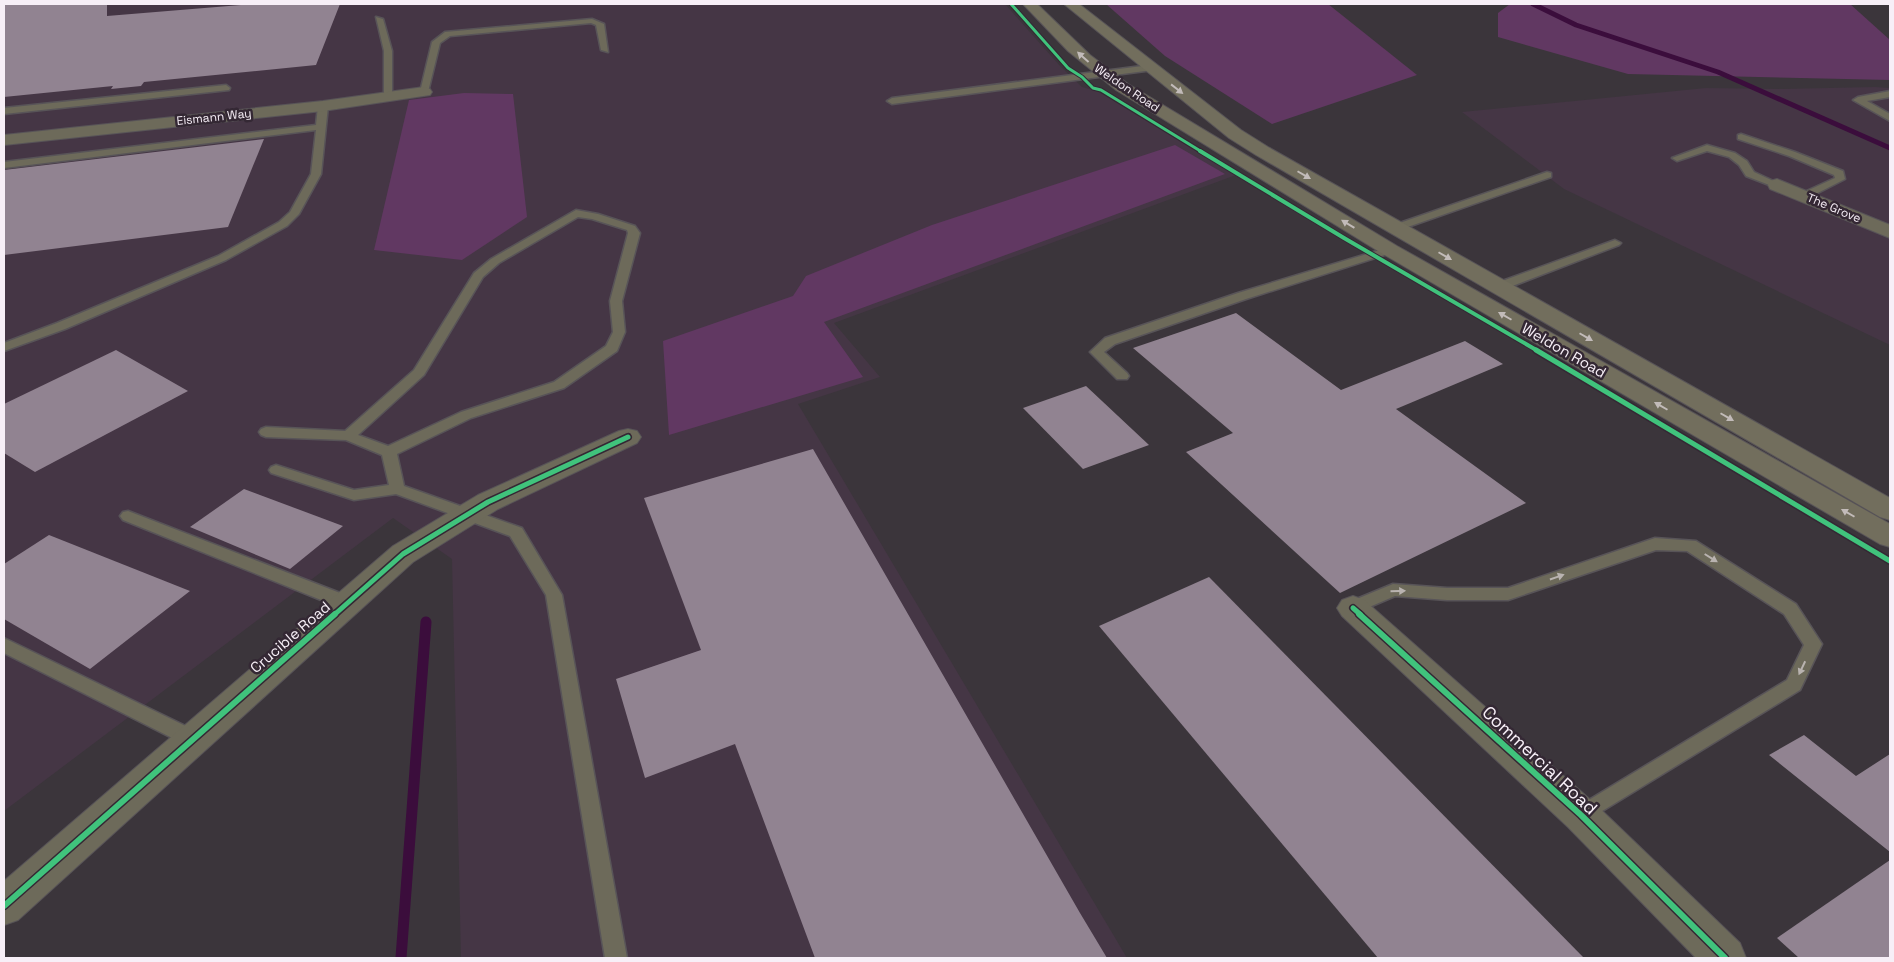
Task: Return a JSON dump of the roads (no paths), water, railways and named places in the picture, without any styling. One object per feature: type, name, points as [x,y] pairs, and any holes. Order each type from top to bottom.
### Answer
[{"type":"highway","name":"Weldon Road","points":[[1030,4],[1061,37],[1102,74],[1240,160],[1392,239],[1498,287],[1890,510]]},
{"type":"highway","name":"Weldon Road","points":[[1071,4],[1235,134],[1392,239],[1890,537]]},
{"type":"street","name":"Eismann Way","points":[[4,140],[323,106],[424,92]]},
{"type":"street","name":"The Grove","points":[[1777,185],[1890,232]]},
{"type":"street","name":"Crucible Road","points":[[4,906],[403,554],[488,502],[628,438]]},
{"type":"street","name":"Commercial Road","points":[[1353,608],[1581,815],[1725,958]]},
{"type":"lane","points":[[379,19],[388,51],[388,97]]},
{"type":"lane","points":[[424,92],[436,42],[448,34],[592,21],[600,24],[606,50]]},
{"type":"lane","points":[[892,101],[1150,68]]},
{"type":"lane","points":[[4,111],[226,88]]},
{"type":"lane","points":[[1890,94],[1858,100],[1890,118]]},
{"type":"lane","points":[[4,347],[61,326],[222,258],[283,224],[294,214],[316,174],[323,106]]},
{"type":"lane","points":[[4,165],[321,127]]},
{"type":"lane","points":[[1741,137],[1792,154],[1839,173],[1840,179],[1804,196]]},
{"type":"lane","points":[[1677,158],[1707,148],[1732,155],[1743,163],[1750,174],[1777,185]]},
{"type":"lane","points":[[1122,376],[1096,352],[1110,341],[1242,296],[1392,239],[1547,175]]},
{"type":"lane","points":[[266,432],[348,436],[389,452],[466,415],[559,385],[612,348],[619,332],[616,301],[634,233],[631,228],[594,216],[576,213],[495,261],[478,275],[418,372],[348,436]]},
{"type":"lane","points":[[1498,287],[1615,243]]},
{"type":"lane","points":[[389,452],[397,489]]},
{"type":"lane","points":[[276,470],[354,495],[397,489],[516,532],[554,595],[616,958]]},
{"type":"lane","points":[[128,516],[347,603]]},
{"type":"lane","points":[[1353,608],[1393,590],[1446,594],[1508,594],[1655,544],[1690,545],[1790,609],[1813,644],[1794,685],[1581,815]]},
{"type":"lane","points":[[4,645],[193,739]]},
{"type":"waterway","points":[[1533,4],[1576,25],[1718,72],[1890,148]]},
{"type":"waterway","points":[[401,958],[426,622]]}]
